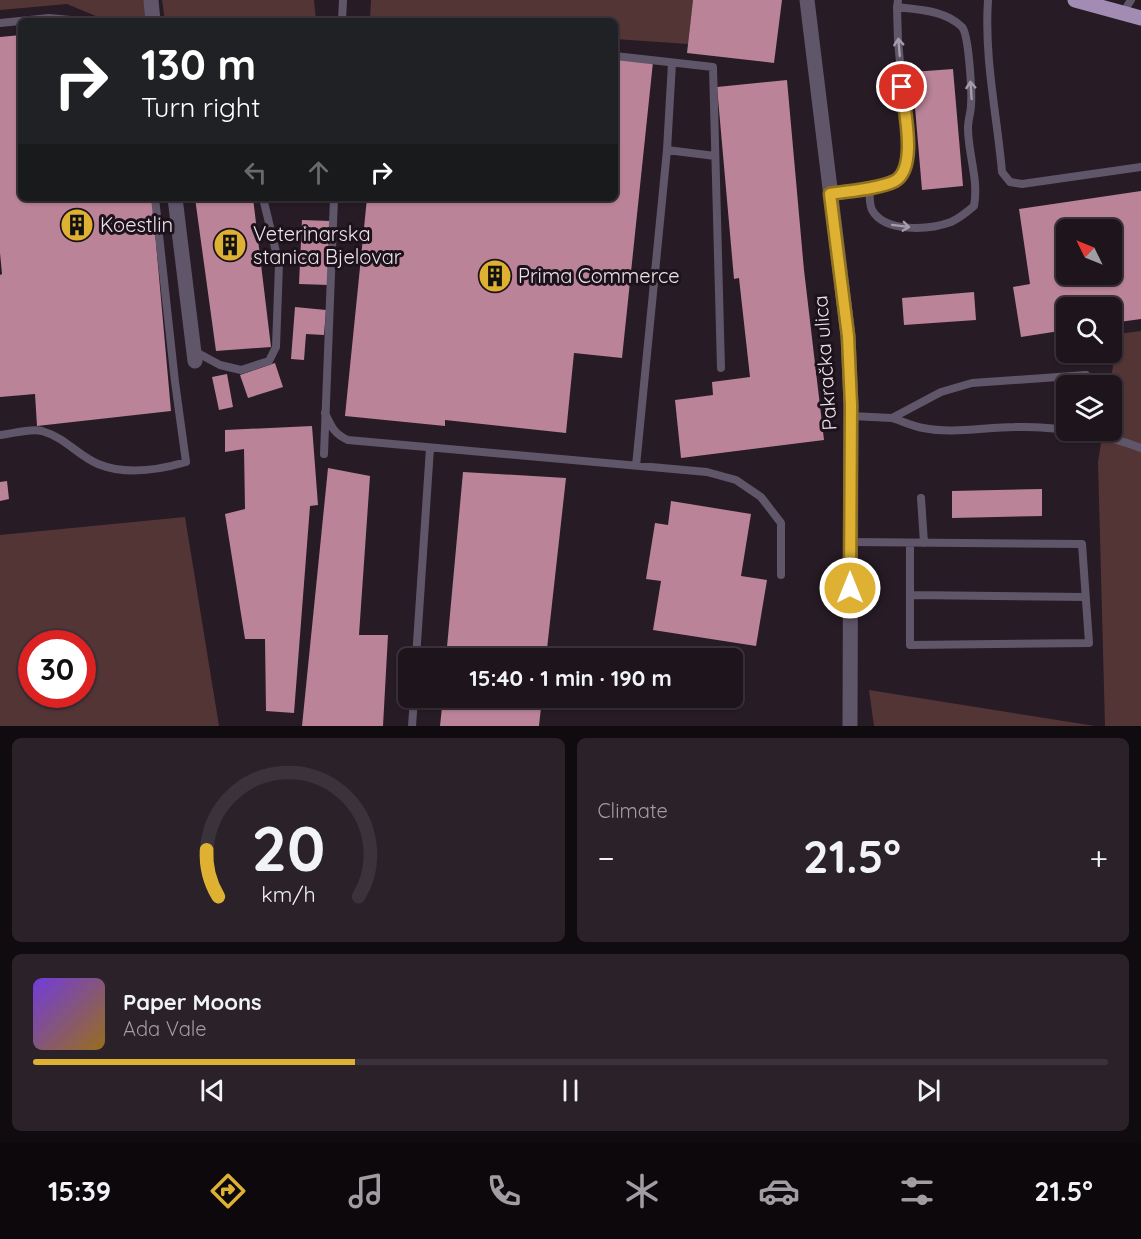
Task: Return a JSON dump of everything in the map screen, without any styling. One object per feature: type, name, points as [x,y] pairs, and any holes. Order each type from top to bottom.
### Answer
[{"type":"main road","points":[[1075,0],[1127,6],[1141,18]]},
{"type":"street","points":[[151,0],[153,18]]},
{"type":"street","name":"Pakračka ulica","points":[[807,0],[848,336],[851,416],[850,726]]},
{"type":"street","points":[[175,201],[194,356]]},
{"type":"lane","points":[[342,18],[343,0]]},
{"type":"lane","points":[[988,0],[986,20],[991,83],[1002,172],[1010,183],[1022,184],[1141,167]]},
{"type":"lane","points":[[830,194],[896,180],[904,171],[909,157],[898,4],[940,14],[953,20],[964,29],[968,51],[972,103],[968,128],[976,195],[974,206],[951,222],[928,228],[906,227],[885,223],[876,216],[871,208],[869,187]]},
{"type":"lane","points":[[0,23],[18,21]]},
{"type":"lane","points":[[618,56],[713,67],[721,368]]},
{"type":"lane","points":[[636,466],[667,150],[672,63]]},
{"type":"lane","points":[[667,150],[715,156]]},
{"type":"lane","points":[[0,435],[39,430],[63,439],[98,464],[123,469],[146,470],[186,462],[155,201]]},
{"type":"lane","points":[[194,356],[241,370],[269,361],[276,347],[279,264],[263,201]]},
{"type":"lane","points":[[324,454],[334,201]]},
{"type":"lane","points":[[892,418],[941,392],[972,382],[1056,377]]},
{"type":"lane","points":[[325,413],[331,427],[338,435],[348,440],[706,472],[735,480],[761,497],[781,523],[781,575]]},
{"type":"lane","points":[[851,416],[892,418],[924,428],[1046,428],[1124,442],[1141,448]]},
{"type":"lane","points":[[417,648],[430,447]]},
{"type":"lane","points":[[921,498],[924,543]]},
{"type":"lane","points":[[851,542],[1082,544],[1089,643],[910,645],[910,543]]},
{"type":"lane","points":[[910,595],[1085,597]]},
{"type":"lane","points":[[412,726],[413,708]]},
{"type":"shaded area","points":[[0,0],[144,0],[147,18],[101,18],[67,4],[0,10]]},
{"type":"shaded area","points":[[162,0],[314,0],[316,18],[165,18]]},
{"type":"shaded area","points":[[371,0],[693,0],[688,44],[618,39],[618,18],[370,18]]},
{"type":"shaded area","points":[[1141,331],[1141,726],[1105,726],[1098,462],[1101,441],[1122,441],[1122,375],[1112,375],[1113,363],[1122,363],[1122,333]]},
{"type":"shaded area","points":[[185,517],[219,726],[0,726],[0,535]]},
{"type":"shaded area","points":[[869,690],[1095,726],[874,726]]},
{"type":"building","points":[[693,0],[782,0],[774,63],[687,53]]},
{"type":"building","name":"Koestlin","points":[[18,35],[18,201],[152,201],[171,411],[37,426],[35,394],[0,397],[0,275],[2,274],[0,253],[0,37]]},
{"type":"building","name":"Prima Commerce","points":[[618,58],[653,62],[622,358],[574,353],[566,433],[445,420],[445,426],[345,416],[367,201],[618,201]]},
{"type":"building","points":[[953,69],[963,186],[922,190],[912,72]]},
{"type":"building","points":[[787,80],[804,270],[824,440],[681,458],[675,400],[713,395],[712,382],[750,377],[739,278],[734,279],[717,87]]},
{"type":"building","points":[[1141,191],[1141,319],[1122,322],[1122,297],[1056,297],[1056,332],[1021,337],[1013,287],[1030,284],[1019,209]]},
{"type":"building","name":"Veterinarska stanica Bjelovar","points":[[195,201],[253,201],[271,347],[216,351]]},
{"type":"building","points":[[302,220],[331,221],[329,285],[299,284]]},
{"type":"building","points":[[974,292],[976,320],[904,325],[902,298]]},
{"type":"building","points":[[295,307],[326,310],[324,335],[306,334],[304,360],[291,359]]},
{"type":"building","points":[[275,363],[283,387],[248,398],[240,375]]},
{"type":"building","points":[[227,374],[233,407],[219,410],[212,377]]},
{"type":"building","points":[[312,426],[318,505],[310,506],[294,713],[266,711],[265,639],[245,639],[225,514],[245,509],[244,449],[225,452],[225,430]]},
{"type":"building","points":[[328,468],[370,476],[359,635],[388,635],[383,726],[302,726]]},
{"type":"building","points":[[463,472],[566,478],[547,648],[447,648]]},
{"type":"building","points":[[7,481],[9,499],[0,501],[0,482]]},
{"type":"building","points":[[1042,489],[1042,516],[952,518],[952,491]]},
{"type":"building","points":[[671,501],[751,514],[741,576],[767,580],[756,646],[653,630],[661,581],[646,579],[655,523],[668,525]]},
{"type":"building","points":[[442,708],[541,708],[539,726],[440,726]]},
{"type":"place","name":"Koestlin","points":[[77,225]]},
{"type":"place","name":"Veterinarska stanica Bjelovar","points":[[230,245]]},
{"type":"place","name":"Prima Commerce","points":[[495,276]]},
{"type":"route","points":[[850,588],[851,405],[848,336],[830,194],[883,185],[896,180],[904,171],[909,157],[902,87]]}]
